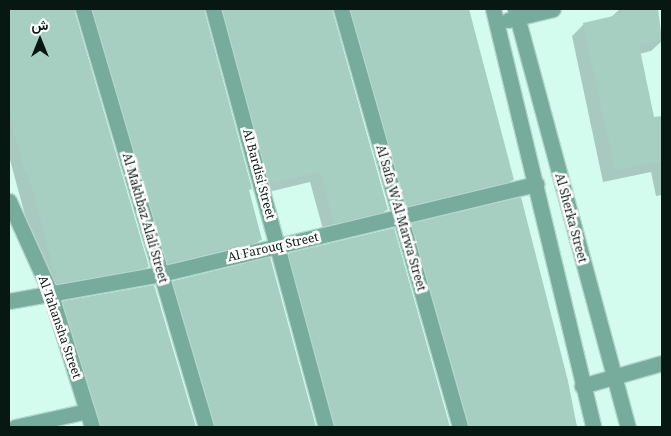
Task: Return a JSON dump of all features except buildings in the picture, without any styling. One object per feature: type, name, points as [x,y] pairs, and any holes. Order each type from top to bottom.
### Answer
[{"type":"street","name":"Al Makhbaz Alali Street","points":[[83,9],[206,427]]},
{"type":"street","name":"Al Bardisi Street","points":[[213,9],[326,427]]},
{"type":"street","name":"Al Safa W Al Marwa Street","points":[[342,9],[460,427]]},
{"type":"street","points":[[495,16],[553,9]]},
{"type":"street","name":"Al Sherka Street","points":[[516,13],[628,427]]},
{"type":"street","name":"Al Sherka Street","points":[[495,16],[593,427]]},
{"type":"street","name":"Al Farouq Street","points":[[9,301],[50,292],[161,274],[536,184]]},
{"type":"street","name":"Al Tahansha Street","points":[[9,201],[50,292],[92,427]]},
{"type":"street","points":[[582,386],[662,363]]},
{"type":"street","points":[[15,427],[87,412]]}]
